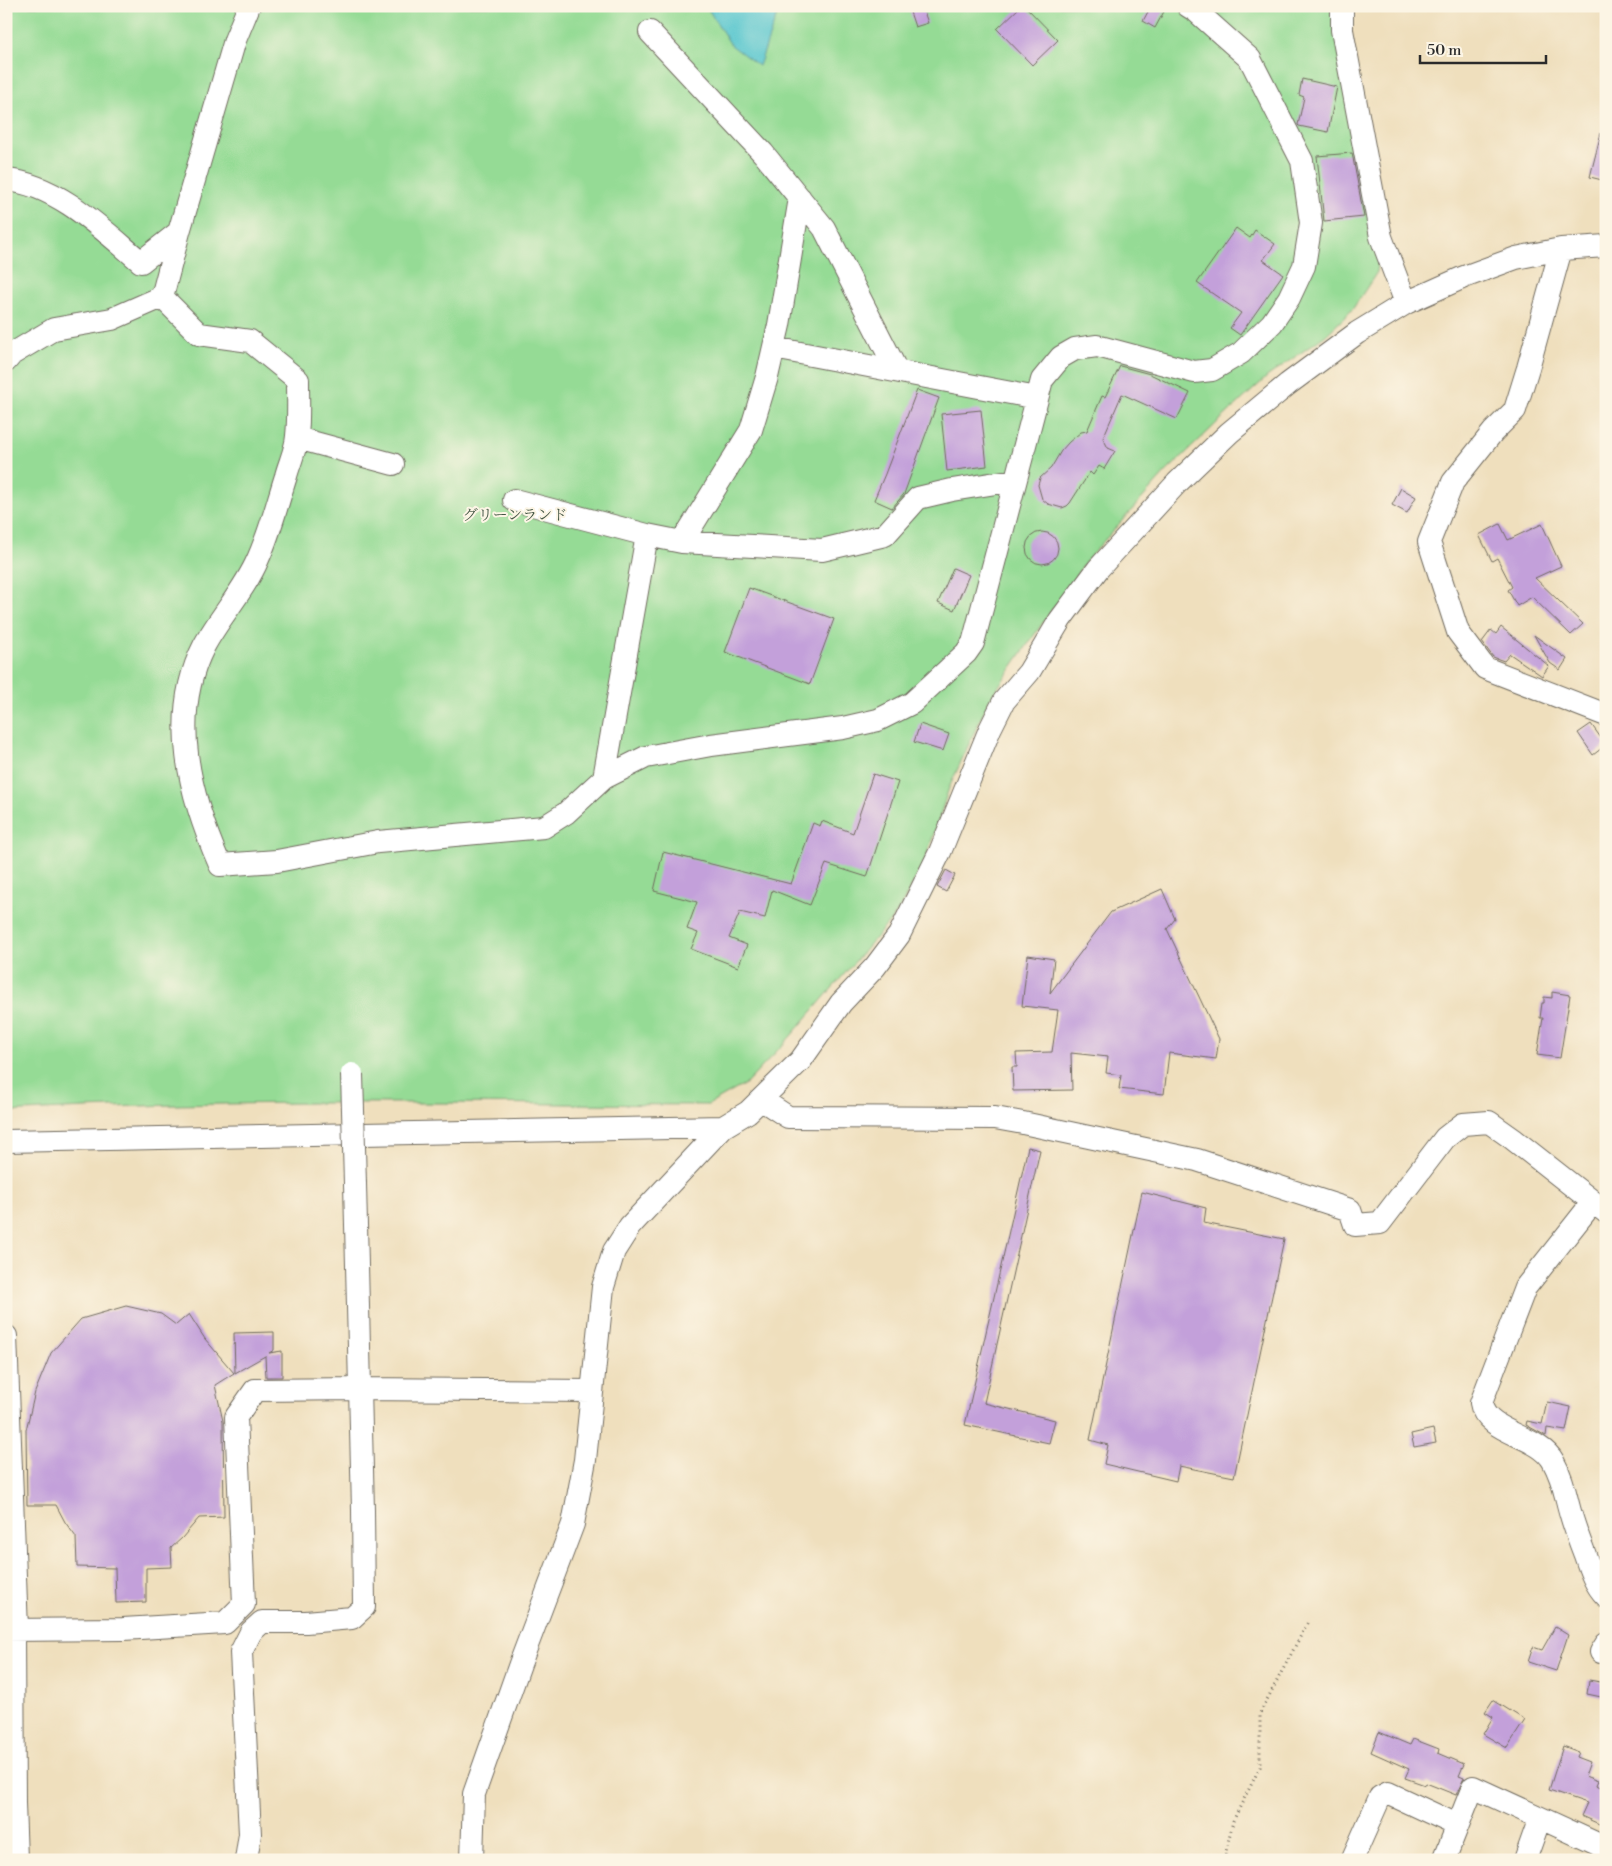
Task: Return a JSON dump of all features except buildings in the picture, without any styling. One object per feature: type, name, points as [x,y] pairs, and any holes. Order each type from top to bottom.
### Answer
[{"type":"street","points":[[162,297],[235,40],[249,6]]},
{"type":"street","points":[[162,297],[200,334],[250,341],[298,380],[297,438],[258,560],[204,646],[191,678],[188,694],[185,736],[191,780],[204,828],[220,865],[277,861],[378,842],[544,827],[566,813],[604,778],[646,757],[710,745],[842,728],[878,720],[912,703],[966,654],[973,643],[1042,380],[1061,357],[1075,348],[1097,346],[1194,372],[1212,370],[1241,353],[1272,323],[1288,298],[1304,266],[1311,223],[1302,161],[1250,59],[1188,6]]},
{"type":"street","points":[[1342,6],[1342,30],[1381,237],[1406,303]]},
{"type":"street","points":[[650,32],[763,153],[824,228],[896,371]]},
{"type":"street","points":[[6,180],[22,181],[51,193],[94,223],[141,262],[179,232]]},
{"type":"street","points":[[682,542],[750,430],[774,348],[800,198]]},
{"type":"street","points":[[472,1860],[474,1794],[520,1664],[573,1524],[585,1460],[603,1287],[614,1252],[630,1226],[723,1128],[737,1120],[762,1100],[801,1060],[841,1003],[875,967],[899,936],[940,852],[990,729],[1004,701],[1029,672],[1060,620],[1098,568],[1177,484],[1229,433],[1288,384],[1357,332],[1406,303],[1464,277],[1516,258],[1561,249],[1606,246]]},
{"type":"street","points":[[1561,249],[1528,368],[1514,410],[1493,432],[1453,482],[1429,542],[1458,632],[1485,668],[1606,715]]},
{"type":"street","points":[[6,361],[12,354],[54,329],[112,319],[162,297]]},
{"type":"street","points":[[774,348],[1037,398]]},
{"type":"street","points":[[297,438],[393,464]]},
{"type":"street","points":[[514,500],[682,542],[822,550],[885,535],[918,498],[952,490],[1015,480]]},
{"type":"street","points":[[604,778],[648,535]]},
{"type":"street","points":[[246,1860],[250,1834],[241,1652],[251,1632],[262,1622],[306,1622],[352,1618],[364,1607],[352,1074]]},
{"type":"street","points":[[762,1100],[788,1117],[995,1118],[1023,1123],[1197,1160],[1350,1210],[1355,1225],[1380,1223],[1445,1138],[1463,1124],[1489,1122],[1514,1139],[1600,1207],[1525,1288],[1481,1403],[1482,1412],[1498,1425],[1533,1443],[1552,1459],[1562,1477],[1571,1515],[1590,1571],[1600,1590],[1606,1596]]},
{"type":"street","points":[[6,1141],[723,1128]]},
{"type":"street","points":[[6,1336],[16,1860]]},
{"type":"street","points":[[12,1630],[123,1629],[225,1623],[244,1604],[236,1417],[255,1390],[591,1391]]},
{"type":"street","points":[[1444,1860],[1473,1787],[1606,1848]]},
{"type":"street","points":[[1352,1860],[1380,1797],[1388,1794],[1457,1825]]},
{"type":"street","points":[[1525,1860],[1540,1818]]},
{"type":"path","points":[[1224,1860],[1233,1822],[1260,1767],[1260,1713],[1310,1620]]},
{"type":"green space","name":"グリーンランド","points":[[6,6],[1342,6],[1381,237],[1377,272],[1352,310],[1326,335],[1268,376],[1219,421],[1165,473],[1086,561],[989,700],[949,788],[925,861],[897,913],[790,1037],[747,1083],[708,1105],[269,1103],[6,1112]]},
{"type":"water","points":[[706,6],[780,6],[759,66],[731,45]]}]
